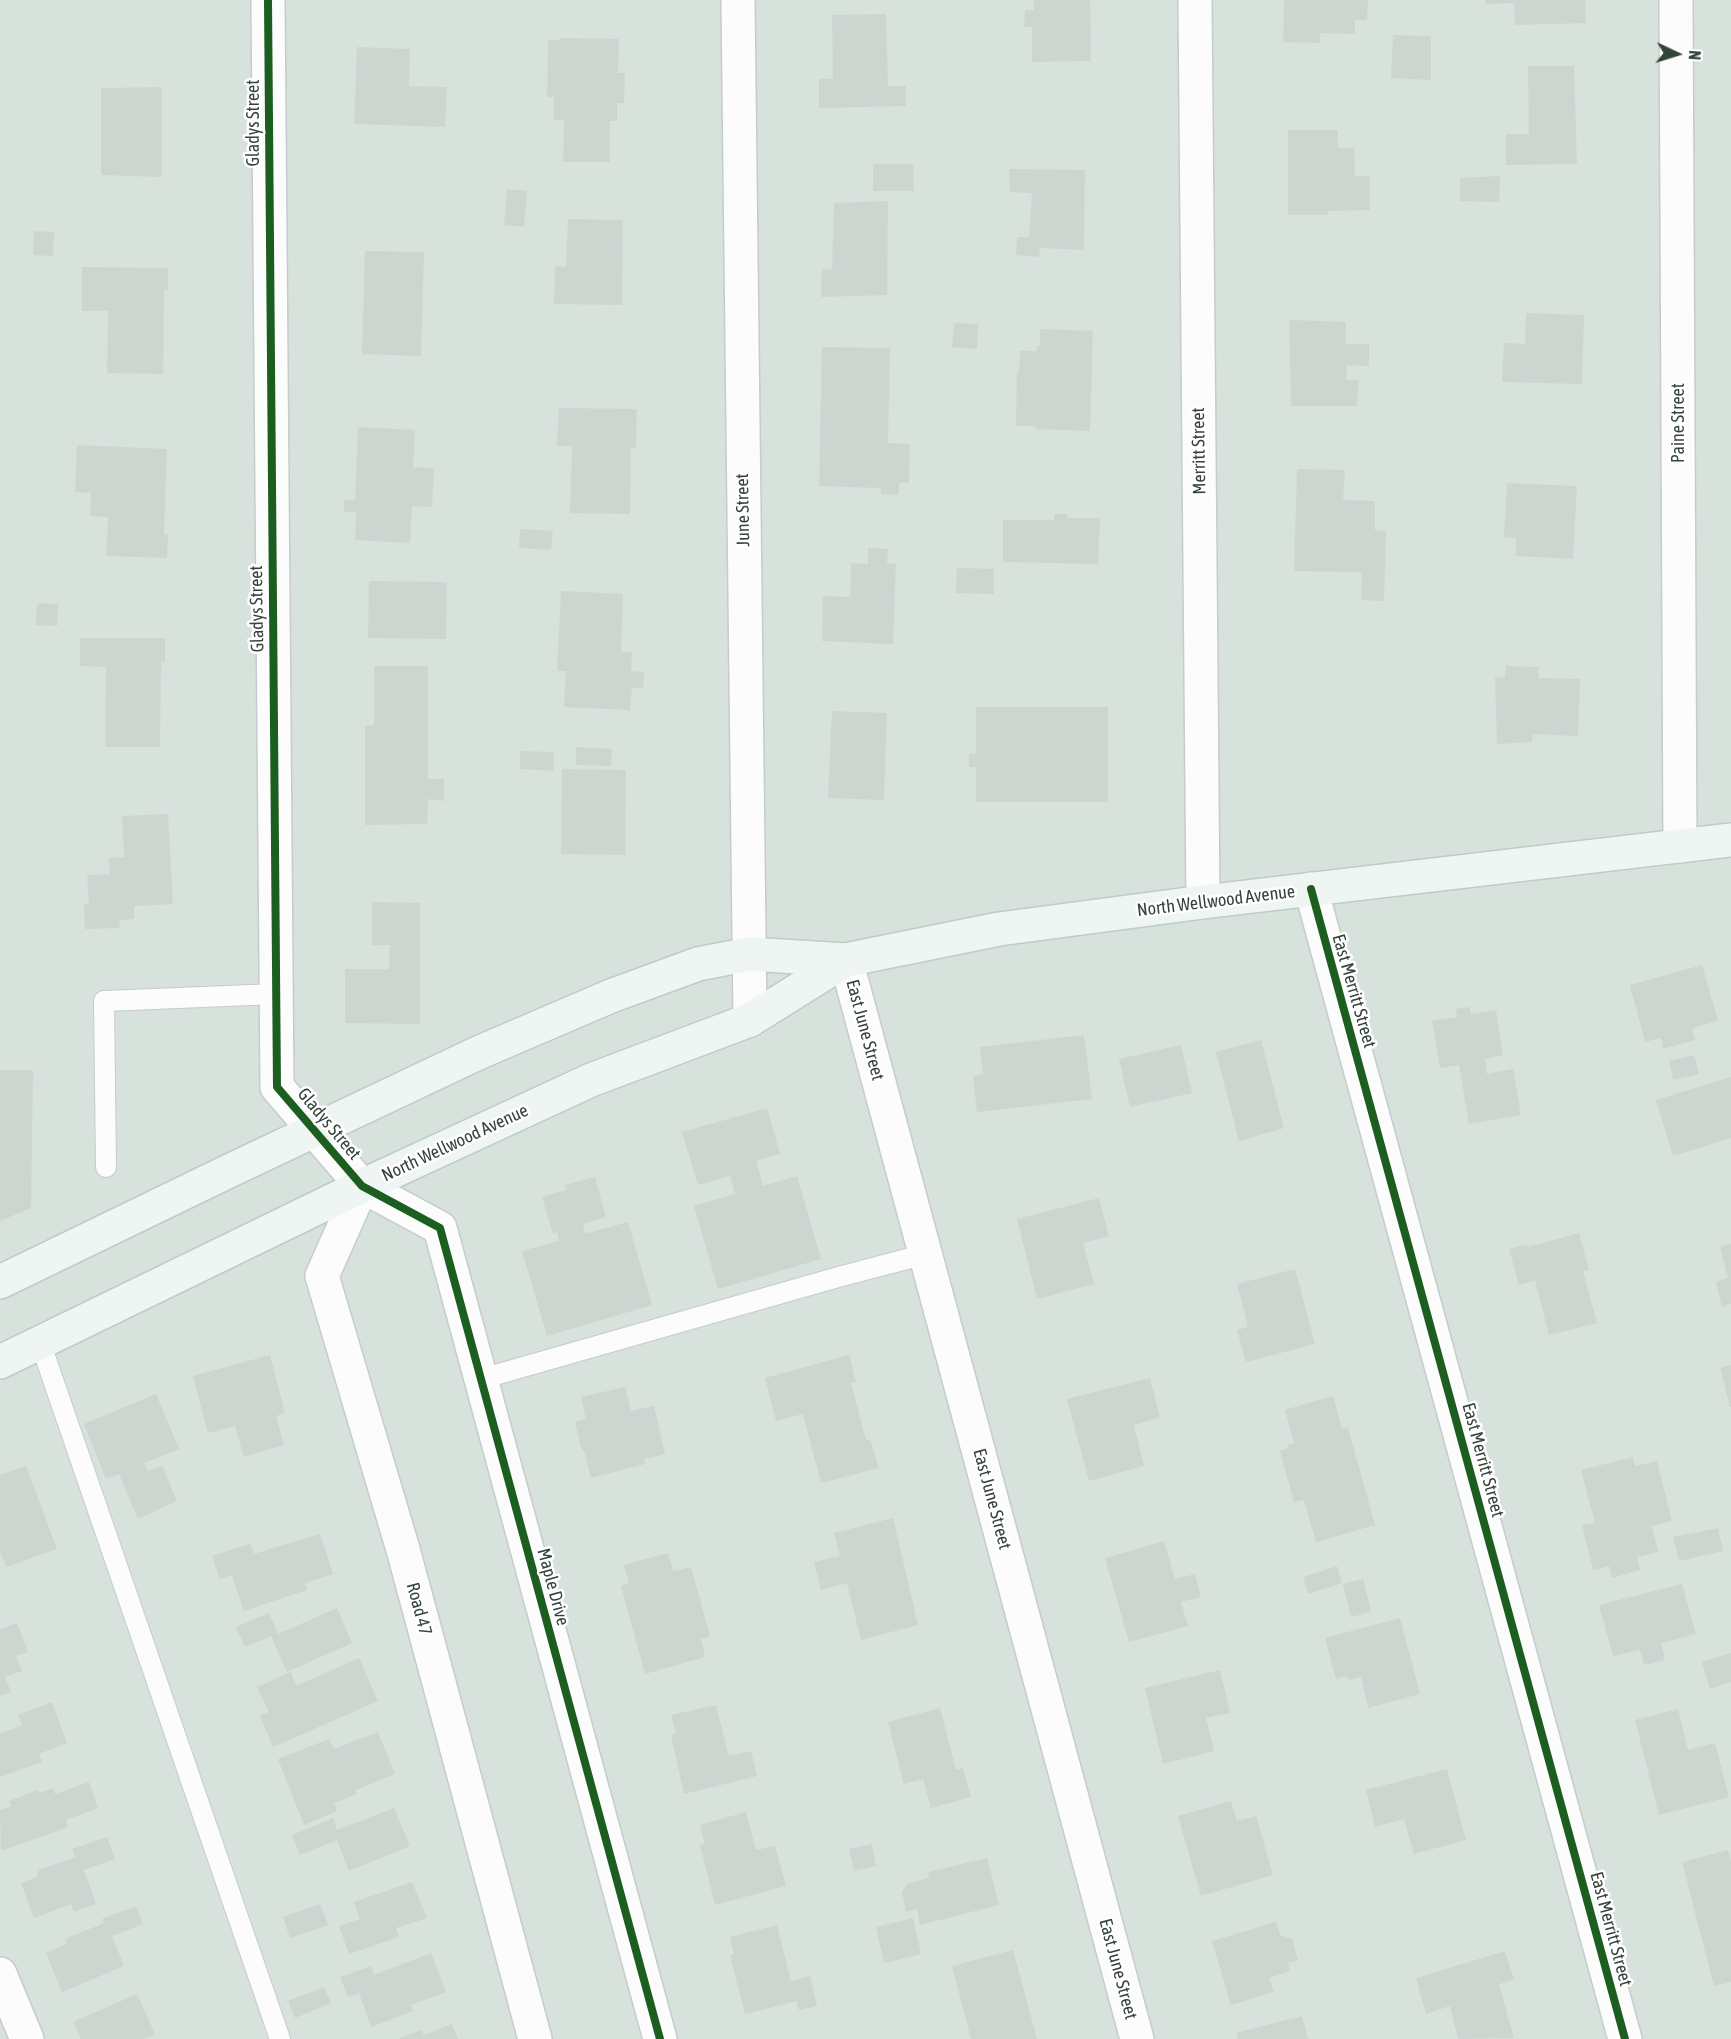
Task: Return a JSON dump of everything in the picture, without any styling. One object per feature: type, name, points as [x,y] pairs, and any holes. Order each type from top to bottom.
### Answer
[{"type":"main road","name":"North Wellwood Avenue","points":[[0,1282],[478,1053],[611,996],[698,964],[749,954],[846,960],[999,930],[1203,902],[1731,840]]},
{"type":"main road","name":"North Wellwood Avenue","points":[[0,1362],[362,1185],[591,1080],[750,1020],[846,960]]},
{"type":"street","name":"Gladys Street","points":[[268,0],[277,1087],[362,1185]]},
{"type":"street","name":"June Street","points":[[738,0],[750,1020]]},
{"type":"street","name":"Merritt Street","points":[[1195,0],[1203,902]]},
{"type":"street","name":"Paine Street","points":[[1676,0],[1680,846]]},
{"type":"street","name":"East Merritt Street","points":[[1311,889],[1625,2039]]},
{"type":"street","name":"East June Street","points":[[846,960],[1137,2039]]},
{"type":"street","name":"Maple Drive","points":[[362,1185],[440,1228],[660,2039]]},
{"type":"street","name":"Road 47","points":[[362,1185],[321,1276],[404,1553],[535,2039]]},
{"type":"street","points":[[0,1974],[27,2039]]},
{"type":"lane","points":[[106,1167],[104,1001],[276,994]]},
{"type":"lane","points":[[481,1379],[819,1282],[926,1254]]},
{"type":"lane","points":[[40,1342],[280,2039]]},
{"type":"shaded area","points":[[0,0],[1731,0],[1731,2039],[0,2039]]},
{"type":"building","points":[[1034,0],[1090,0],[1091,61],[1032,62],[1032,27],[1024,27],[1025,10],[1034,10]]},
{"type":"building","points":[[1284,0],[1368,0],[1367,20],[1355,20],[1355,34],[1320,33],[1320,43],[1283,42]]},
{"type":"building","points":[[1485,0],[1585,0],[1586,23],[1515,25],[1514,3],[1485,4]]},
{"type":"building","points":[[886,14],[888,86],[906,86],[906,106],[819,108],[819,79],[833,79],[832,15]]},
{"type":"building","points":[[1393,35],[1431,36],[1431,80],[1391,78]]},
{"type":"building","points":[[561,38],[619,39],[618,73],[625,73],[624,103],[617,103],[617,121],[610,121],[610,162],[563,162],[564,120],[554,120],[554,97],[547,97],[548,40],[560,40]]},
{"type":"building","points":[[357,47],[410,49],[409,86],[447,87],[445,127],[354,124]]},
{"type":"building","points":[[1528,66],[1574,66],[1577,164],[1506,165],[1506,134],[1529,134]]},
{"type":"building","points":[[162,87],[162,177],[101,175],[101,88]]},
{"type":"building","points":[[1288,130],[1338,130],[1338,148],[1354,148],[1355,176],[1370,176],[1370,210],[1328,211],[1327,215],[1288,215]]},
{"type":"building","points":[[873,164],[913,164],[914,191],[873,191]]},
{"type":"building","points":[[1009,169],[1085,170],[1084,250],[1040,248],[1039,257],[1016,255],[1017,237],[1029,237],[1032,193],[1010,192]]},
{"type":"building","points":[[1500,176],[1499,202],[1460,201],[1460,178]]},
{"type":"building","points":[[507,189],[527,191],[524,227],[504,225]]},
{"type":"building","points":[[888,201],[887,295],[821,297],[822,269],[832,270],[834,203]]},
{"type":"building","points":[[568,219],[623,220],[622,305],[554,304],[555,266],[566,267]]},
{"type":"building","points":[[34,231],[54,232],[53,256],[33,255]]},
{"type":"building","points":[[365,251],[424,252],[421,356],[362,354]]},
{"type":"building","points":[[82,267],[168,268],[168,290],[164,290],[163,374],[107,373],[108,311],[82,311]]},
{"type":"building","points":[[1526,313],[1584,315],[1582,384],[1502,382],[1504,343],[1525,344]]},
{"type":"building","points":[[1289,320],[1346,322],[1346,344],[1369,344],[1369,366],[1347,365],[1346,380],[1359,380],[1357,406],[1291,406]]},
{"type":"building","points":[[954,323],[978,324],[977,349],[952,347]]},
{"type":"building","points":[[1040,329],[1093,331],[1090,431],[1016,426],[1017,371],[1019,371],[1020,351],[1036,351],[1037,346],[1040,346]]},
{"type":"building","points":[[822,347],[890,348],[888,443],[910,444],[909,483],[899,483],[899,495],[881,494],[881,488],[819,486]]},
{"type":"building","points":[[559,408],[637,409],[636,448],[631,447],[630,514],[570,513],[572,446],[557,446]]},
{"type":"building","points":[[358,427],[415,430],[413,467],[434,468],[432,507],[412,506],[410,543],[355,540],[356,512],[344,512],[344,500],[355,500]]},
{"type":"building","points":[[77,445],[167,449],[164,534],[168,535],[167,558],[106,556],[108,517],[90,516],[91,493],[75,492]]},
{"type":"building","points":[[1297,469],[1345,470],[1343,500],[1375,501],[1375,530],[1386,531],[1384,601],[1361,600],[1362,572],[1294,571]]},
{"type":"building","points":[[1507,483],[1577,486],[1573,559],[1516,556],[1516,538],[1504,537]]},
{"type":"building","points":[[1054,514],[1067,514],[1067,518],[1100,518],[1098,564],[1003,562],[1003,520],[1054,520]]},
{"type":"building","points":[[520,529],[553,531],[551,550],[519,548]]},
{"type":"building","points":[[868,548],[888,549],[887,564],[896,563],[893,644],[822,641],[823,596],[850,597],[851,563],[868,564]]},
{"type":"building","points":[[957,568],[994,569],[994,594],[956,593]]},
{"type":"building","points":[[369,581],[447,582],[446,639],[368,638]]},
{"type":"building","points":[[561,591],[623,594],[621,652],[632,652],[631,671],[644,672],[643,688],[632,688],[630,710],[564,707],[566,671],[557,671]]},
{"type":"building","points":[[37,603],[58,604],[57,626],[36,625]]},
{"type":"building","points":[[80,638],[165,638],[165,662],[161,662],[160,747],[105,747],[106,667],[80,666]]},
{"type":"building","points":[[374,666],[428,666],[428,779],[444,779],[444,801],[428,799],[427,824],[365,825],[365,726],[374,725]]},
{"type":"building","points":[[1506,666],[1539,667],[1538,678],[1580,679],[1578,736],[1533,734],[1532,742],[1497,744],[1495,677],[1505,678]]},
{"type":"building","points":[[976,707],[1108,707],[1108,802],[976,802],[976,767],[969,767],[969,754],[976,754]]},
{"type":"building","points":[[832,711],[887,713],[884,800],[828,798]]},
{"type":"building","points":[[576,747],[612,749],[611,766],[576,765]]},
{"type":"building","points":[[520,751],[554,752],[554,771],[520,769]]},
{"type":"building","points":[[562,769],[626,770],[625,855],[561,854]]},
{"type":"building","points":[[168,814],[173,904],[134,906],[134,919],[119,920],[120,928],[85,929],[84,904],[89,904],[87,875],[110,874],[109,858],[124,857],[122,816]]},
{"type":"building","points":[[372,902],[420,903],[420,1024],[345,1023],[345,969],[389,969],[390,945],[372,945]]},
{"type":"building","points":[[1702,965],[1718,1021],[1692,1028],[1695,1040],[1663,1049],[1661,1038],[1645,1042],[1630,985]]},
{"type":"building","points":[[1470,1007],[1471,1014],[1496,1010],[1503,1055],[1485,1059],[1487,1074],[1513,1069],[1521,1115],[1469,1124],[1459,1065],[1440,1068],[1432,1021],[1457,1017],[1456,1009]]},
{"type":"building","points":[[1084,1035],[1092,1099],[977,1112],[973,1076],[983,1074],[980,1047]]},
{"type":"building","points":[[1261,1040],[1284,1128],[1239,1141],[1216,1052]]},
{"type":"building","points":[[1181,1045],[1192,1093],[1130,1107],[1119,1059]]},
{"type":"building","points":[[1694,1055],[1699,1074],[1673,1080],[1669,1061]]},
{"type":"building","points":[[0,1070],[33,1070],[31,1208],[0,1221]]},
{"type":"building","points":[[1731,1077],[1731,1138],[1673,1156],[1656,1100]]},
{"type":"building","points":[[767,1108],[780,1154],[756,1161],[763,1186],[797,1176],[821,1259],[718,1289],[694,1206],[735,1194],[730,1176],[698,1185],[682,1132]]},
{"type":"building","points":[[595,1177],[606,1217],[583,1224],[585,1234],[628,1222],[652,1305],[547,1336],[522,1251],[559,1241],[557,1232],[553,1234],[542,1197],[566,1190],[565,1185]]},
{"type":"building","points":[[1099,1198],[1109,1236],[1083,1243],[1094,1284],[1037,1299],[1017,1219]]},
{"type":"building","points":[[1579,1233],[1589,1270],[1583,1271],[1597,1323],[1549,1335],[1535,1280],[1519,1285],[1509,1249],[1527,1244],[1528,1247]]},
{"type":"building","points":[[1731,1244],[1731,1304],[1722,1307],[1716,1282],[1728,1278],[1720,1247]]},
{"type":"building","points":[[1295,1269],[1315,1344],[1246,1362],[1237,1330],[1248,1327],[1237,1284]]},
{"type":"building","points":[[270,1355],[285,1413],[276,1416],[284,1445],[244,1457],[235,1426],[208,1433],[193,1376]]},
{"type":"building","points":[[849,1355],[856,1382],[851,1383],[866,1440],[870,1440],[879,1468],[821,1483],[803,1414],[776,1421],[765,1378]]},
{"type":"building","points":[[1731,1365],[1731,1407],[1730,1407],[1720,1368]]},
{"type":"building","points":[[1150,1378],[1160,1417],[1134,1425],[1144,1466],[1089,1481],[1067,1399]]},
{"type":"building","points":[[625,1387],[631,1411],[654,1406],[665,1454],[644,1459],[645,1464],[591,1478],[575,1422],[586,1419],[581,1397]]},
{"type":"building","points":[[156,1394],[179,1449],[144,1463],[148,1471],[162,1465],[177,1501],[138,1519],[119,1474],[106,1479],[84,1424]]},
{"type":"building","points":[[1333,1396],[1342,1429],[1348,1428],[1375,1525],[1316,1542],[1304,1500],[1294,1502],[1280,1451],[1294,1443],[1285,1410]]},
{"type":"building","points":[[1633,1457],[1635,1466],[1657,1461],[1672,1521],[1652,1526],[1658,1552],[1637,1557],[1640,1570],[1612,1578],[1609,1566],[1593,1570],[1582,1525],[1595,1523],[1581,1470]]},
{"type":"building","points":[[26,1466],[57,1549],[6,1567],[0,1552],[0,1475]]},
{"type":"building","points":[[893,1518],[918,1625],[861,1640],[847,1583],[821,1590],[814,1562],[840,1556],[834,1533]]},
{"type":"building","points":[[1718,1528],[1723,1551],[1679,1561],[1673,1537]]},
{"type":"building","points":[[320,1534],[333,1574],[305,1583],[307,1590],[244,1611],[232,1575],[220,1579],[212,1556],[250,1544],[254,1554]]},
{"type":"building","points":[[1164,1541],[1175,1579],[1195,1574],[1201,1597],[1181,1602],[1188,1626],[1129,1642],[1105,1558]]},
{"type":"building","points":[[668,1553],[673,1571],[691,1567],[710,1636],[701,1639],[705,1657],[645,1674],[621,1586],[629,1583],[624,1565]]},
{"type":"building","points":[[1337,1566],[1342,1583],[1308,1594],[1303,1577]]},
{"type":"building","points":[[1363,1579],[1371,1612],[1351,1617],[1343,1584]]},
{"type":"building","points":[[1682,1584],[1696,1634],[1661,1643],[1665,1660],[1644,1665],[1640,1650],[1613,1656],[1599,1605]]},
{"type":"building","points":[[337,1608],[352,1643],[287,1672],[271,1636],[245,1647],[236,1627],[269,1613],[278,1634]]},
{"type":"building","points":[[1400,1618],[1420,1694],[1368,1708],[1361,1677],[1348,1680],[1347,1676],[1336,1679],[1325,1638]]},
{"type":"building","points":[[17,1623],[28,1652],[16,1656],[22,1671],[5,1677],[11,1692],[0,1696],[0,1629]]},
{"type":"building","points":[[1731,1653],[1731,1682],[1710,1689],[1702,1662]]},
{"type":"building","points":[[359,1658],[378,1701],[273,1747],[260,1716],[269,1712],[257,1687],[291,1672],[296,1686]]},
{"type":"building","points":[[1220,1670],[1230,1713],[1206,1718],[1214,1751],[1163,1764],[1145,1688]]},
{"type":"building","points":[[52,1702],[67,1743],[39,1754],[42,1762],[0,1777],[0,1734],[22,1725],[18,1715]]},
{"type":"building","points":[[716,1705],[729,1756],[751,1751],[757,1776],[684,1794],[671,1735],[676,1734],[671,1715]]},
{"type":"building","points":[[940,1708],[956,1770],[963,1768],[971,1797],[931,1808],[923,1779],[904,1784],[888,1722]]},
{"type":"building","points":[[1678,1709],[1688,1750],[1715,1743],[1729,1797],[1659,1815],[1635,1720]]},
{"type":"building","points":[[378,1732],[395,1774],[356,1790],[357,1794],[334,1803],[337,1811],[304,1825],[278,1759],[329,1739],[334,1749]]},
{"type":"building","points":[[1447,1769],[1466,1840],[1414,1854],[1404,1819],[1375,1827],[1366,1790]]},
{"type":"building","points":[[89,1782],[98,1808],[66,1820],[68,1827],[1,1851],[0,1810],[11,1806],[9,1801],[38,1790],[40,1793],[53,1788],[55,1794]]},
{"type":"building","points":[[1231,1801],[1237,1821],[1256,1816],[1273,1875],[1201,1896],[1178,1816]]},
{"type":"building","points":[[394,1808],[410,1846],[349,1871],[337,1840],[300,1855],[292,1835],[333,1818],[337,1830]]},
{"type":"building","points":[[746,1812],[756,1850],[775,1846],[786,1886],[715,1905],[700,1845],[705,1844],[700,1825]]},
{"type":"building","points":[[107,1837],[115,1859],[84,1870],[96,1904],[74,1912],[71,1904],[34,1918],[21,1883],[37,1877],[39,1870],[75,1857],[72,1849]]},
{"type":"building","points":[[872,1844],[876,1866],[854,1871],[849,1849]]},
{"type":"building","points":[[1728,1850],[1731,1862],[1731,1982],[1714,1986],[1682,1862]]},
{"type":"building","points":[[987,1858],[999,1905],[920,1925],[917,1909],[906,1912],[902,1892],[908,1883],[929,1878],[928,1872]]},
{"type":"building","points":[[412,1882],[427,1918],[396,1928],[399,1937],[349,1954],[339,1926],[360,1919],[354,1902]]},
{"type":"building","points":[[320,1904],[328,1925],[290,1938],[283,1917]]},
{"type":"building","points":[[136,1906],[143,1924],[112,1936],[124,1966],[62,1992],[46,1953],[67,1944],[65,1939],[104,1923],[102,1919]]},
{"type":"building","points":[[913,1918],[921,1954],[884,1963],[876,1927]]},
{"type":"building","points":[[1276,1922],[1280,1935],[1292,1939],[1298,1960],[1288,1963],[1290,1971],[1269,1978],[1274,1992],[1231,2005],[1212,1941]]},
{"type":"building","points":[[777,1925],[791,1981],[810,1976],[817,2006],[799,2010],[796,2001],[745,2014],[730,1955],[734,1955],[730,1937]]},
{"type":"building","points":[[1013,1950],[1037,2039],[971,2039],[952,1966]]},
{"type":"building","points":[[1505,1951],[1514,1980],[1499,1984],[1514,2038],[1458,2039],[1450,2006],[1426,2014],[1416,1978]]},
{"type":"building","points":[[431,1953],[446,1992],[411,2005],[413,2011],[371,2027],[359,1993],[348,1997],[340,1977],[371,1966],[374,1975]]},
{"type":"building","points":[[324,1987],[331,2003],[295,2018],[288,2001]]},
{"type":"building","points":[[137,1994],[155,2034],[144,2039],[81,2039],[73,2022]]},
{"type":"building","points":[[1302,2016],[1308,2039],[1238,2039],[1236,2033]]},
{"type":"building","points":[[452,2024],[458,2039],[398,2039],[421,2030],[424,2035]]},
{"type":"cycle path","points":[[268,0],[277,1087],[362,1186],[440,1228],[660,2039]]},
{"type":"cycle path","points":[[1311,889],[1625,2039]]}]
